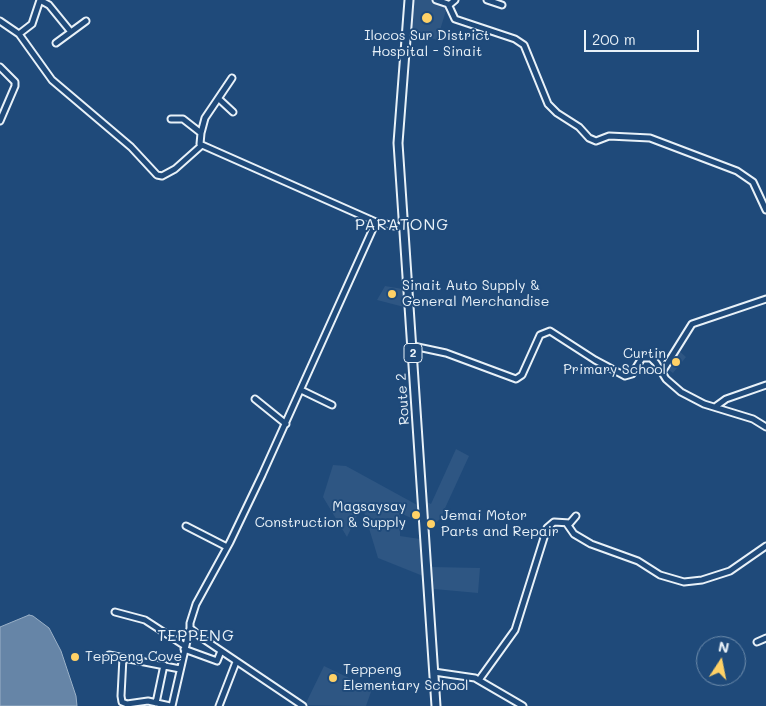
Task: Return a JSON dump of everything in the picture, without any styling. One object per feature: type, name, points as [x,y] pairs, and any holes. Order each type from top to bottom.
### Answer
[{"type":"highway","name":"Route 2","points":[[408,0],[398,123],[436,706]]},
{"type":"street","points":[[19,34],[32,24],[40,0],[49,6],[71,32]]},
{"type":"street","points":[[436,0],[449,5],[455,19],[515,39],[524,45],[548,104],[557,114],[579,127],[589,138],[596,141],[609,136],[650,138],[737,171],[753,182],[766,210]]},
{"type":"street","points":[[449,5],[455,0]]},
{"type":"street","points":[[487,0],[502,6]]},
{"type":"street","points":[[56,43],[86,21]]},
{"type":"street","points":[[0,22],[19,34],[52,80],[130,147],[157,175],[162,176],[175,169],[200,144],[204,120],[232,78]]},
{"type":"street","points":[[0,67],[15,84],[2,111],[0,120]]},
{"type":"street","points":[[218,99],[233,112]]},
{"type":"street","points":[[171,119],[183,119],[201,133]]},
{"type":"street","points":[[200,144],[376,222],[404,228]]},
{"type":"street","points":[[123,657],[121,699],[126,704],[156,703],[171,706],[190,628],[191,613],[228,547],[286,424],[376,222]]},
{"type":"street","points":[[662,372],[692,324],[766,299]]},
{"type":"street","points":[[413,346],[446,354],[516,379],[522,375],[540,335],[550,331],[622,375],[632,374],[639,361],[645,357],[656,362],[668,382],[681,392],[715,407],[753,419],[766,427]]},
{"type":"street","points":[[715,407],[726,398],[766,385]]},
{"type":"street","points":[[301,390],[332,406]]},
{"type":"street","points":[[255,399],[286,424]]},
{"type":"street","points":[[479,680],[515,630],[547,528],[554,522],[567,524],[573,521],[576,516]]},
{"type":"street","points":[[567,524],[574,534],[591,544],[638,562],[660,575],[684,582],[702,580],[730,571],[766,546]]},
{"type":"street","points":[[186,526],[228,547]]},
{"type":"street","points":[[115,612],[145,620],[184,647],[217,661],[221,651]]},
{"type":"street","points":[[190,628],[236,662],[303,706]]},
{"type":"street","points":[[757,642],[766,638]]},
{"type":"street","points":[[109,655],[180,669]]},
{"type":"street","points":[[219,706],[236,662]]},
{"type":"street","points":[[156,703],[164,666]]},
{"type":"street","points":[[434,672],[468,676],[479,680],[524,706]]},
{"type":"shaded area","name":"Ilocos Sur District Hospital - Sinait","points":[[412,0],[433,0],[448,4],[437,40],[410,31]]},
{"type":"shaded area","name":"Sinait Auto Supply & General Merchandise","points":[[385,286],[403,289],[404,307],[377,300]]},
{"type":"shaded area","name":"Curtin Primary School","points":[[678,350],[686,357],[673,373],[666,368]]},
{"type":"shaded area","points":[[456,449],[469,456],[440,519],[429,529],[427,502],[431,504]]},
{"type":"shaded area","points":[[333,465],[346,466],[419,506],[420,522],[400,513],[400,536],[420,539],[423,576],[378,558],[362,505],[347,537],[323,497]]},
{"type":"shaded area","points":[[432,567],[480,568],[478,593],[434,589]]},
{"type":"shaded area","points":[[29,615],[49,628],[61,651],[76,696],[77,706],[0,706],[0,627]]},
{"type":"shaded area","name":"Teppeng Elementary School","points":[[324,666],[372,689],[366,706],[305,705]]},
{"type":"place","name":"Ilocos Sur District Hospital - Sinait","points":[[427,18]]},
{"type":"place","name":"Sinait Auto Supply & General Merchandise","points":[[392,294]]},
{"type":"place","name":"Curtin Primary School","points":[[676,362]]},
{"type":"place","name":"Magsaysay Construction & Supply","points":[[416,515]]},
{"type":"place","name":"Jemai Motor Parts and Repair","points":[[431,524]]},
{"type":"place","name":"Teppeng Cove","points":[[75,657]]},
{"type":"place","name":"Teppeng Elementary School","points":[[333,678]]},
{"type":"district","name":"PARATONG","points":[[402,225]]},
{"type":"district","name":"TEPPENG","points":[[196,636]]}]
